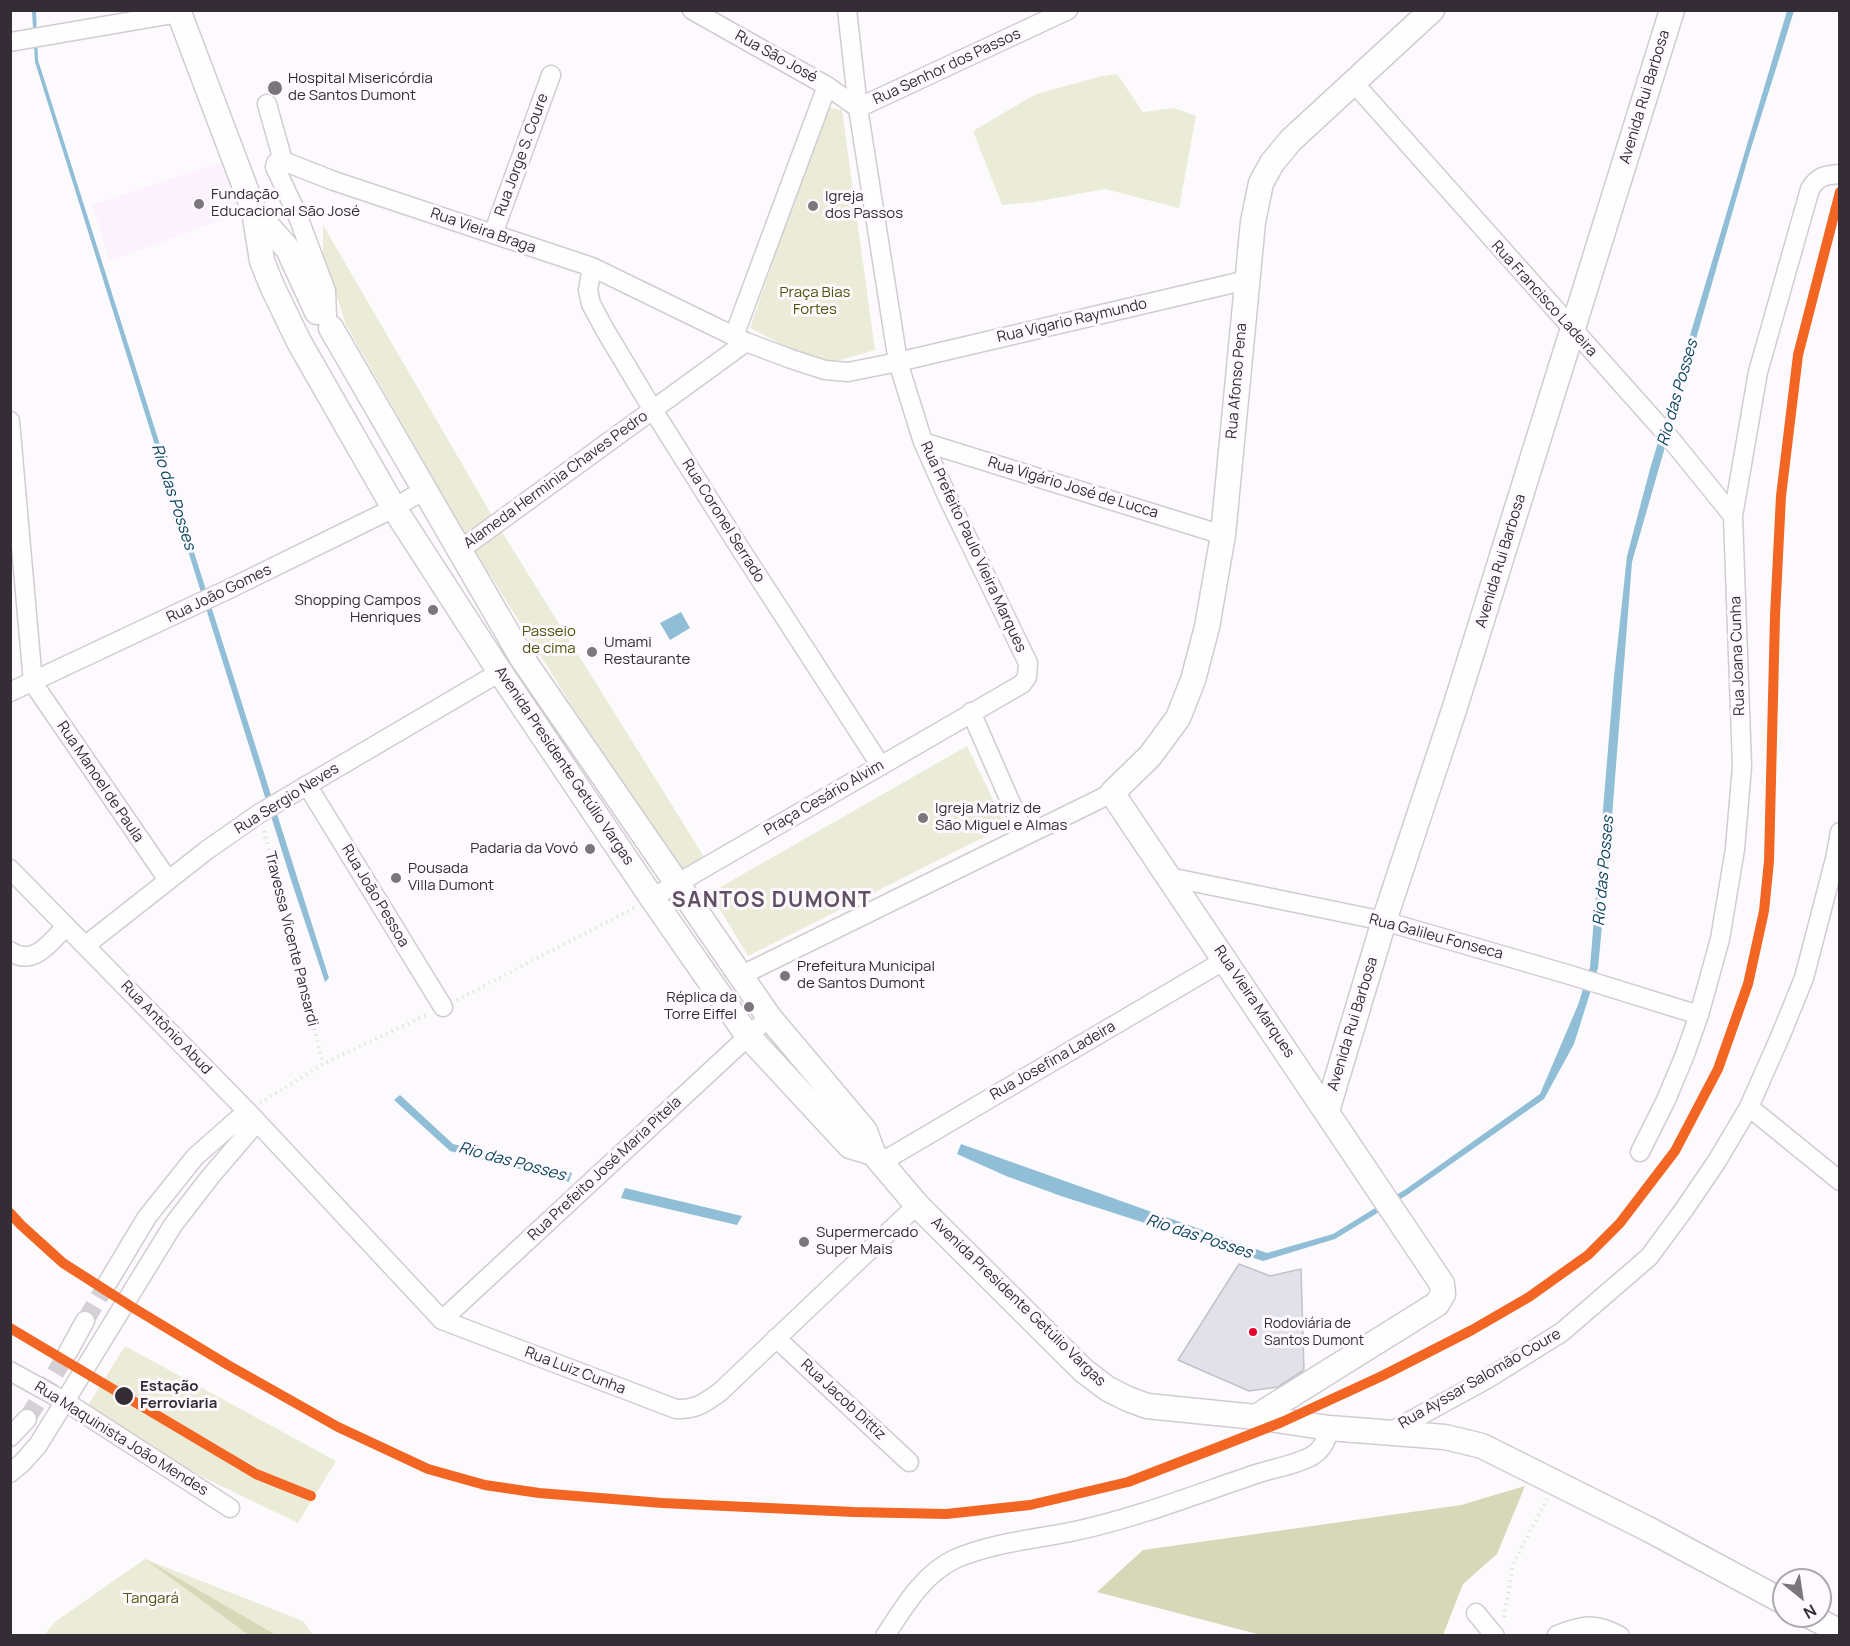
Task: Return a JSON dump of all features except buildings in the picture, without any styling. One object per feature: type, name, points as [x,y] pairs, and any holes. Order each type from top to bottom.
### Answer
[{"type":"main road","name":"Rua Afonso Pena","points":[[1112,793],[1150,756],[1178,718],[1193,680],[1207,627],[1223,535],[1253,222],[1261,183],[1272,164],[1291,140],[1432,10]]},
{"type":"main road","name":"Avenida Rui Barbosa","points":[[1327,1111],[1384,921],[1455,707],[1672,10]]},
{"type":"main road","name":"Avenida Presidente Getúlio Vargas","points":[[179,12],[254,210],[262,261],[297,337],[394,508],[500,672],[748,1036],[850,1146],[877,1158]]},
{"type":"main road","name":"Avenida Presidente Getúlio Vargas","points":[[254,210],[288,249],[325,319],[522,658],[769,1017],[865,1131],[877,1158],[917,1205],[1084,1371],[1108,1389],[1147,1406],[1256,1417],[1329,1428],[1445,1437],[1482,1446],[1648,1529],[1772,1596]]},
{"type":"main road","points":[[297,337],[309,348],[320,347],[329,340],[325,319]]},
{"type":"main road","points":[[500,672],[513,674],[526,683],[549,705],[582,746]]},
{"type":"main road","name":"Rua Vieira Marques","points":[[1112,793],[1442,1284],[1443,1294],[1437,1304],[1256,1417]]},
{"type":"main road","points":[[652,898],[723,975],[740,976]]},
{"type":"street","name":"Rua São José","points":[[692,10],[827,86],[858,108]]},
{"type":"street","points":[[827,86],[740,339],[791,360],[825,370],[848,372],[898,362],[858,108],[848,10]]},
{"type":"street","name":"Rua Senhor dos Passos","points":[[858,108],[1068,10]]},
{"type":"street","points":[[14,42],[179,12]]},
{"type":"street","name":"Rua Jorge S. Coure","points":[[493,234],[551,75]]},
{"type":"street","name":"Rua Francisco Ladeira","points":[[1353,82],[1664,432],[1733,516]]},
{"type":"street","points":[[267,104],[283,161],[276,163],[275,167],[297,214],[326,291],[325,319]]},
{"type":"street","name":"Rua Vieira Braga","points":[[283,161],[592,267],[740,339]]},
{"type":"street","name":"Rua Joana Cunha","points":[[1640,1152],[1666,1100],[1699,1015],[1722,928],[1735,849],[1742,766],[1733,516],[1758,372],[1805,201],[1815,181],[1822,175],[1839,174]]},
{"type":"street","name":"Rua Coronel Serrado","points":[[592,267],[588,290],[591,304],[653,410],[743,554],[881,766]]},
{"type":"street","name":"Rua Vigario Raymundo","points":[[898,362],[1247,280]]},
{"type":"street","name":"Alameda Herminia Chaves Pedro","points":[[460,550],[653,410],[740,339]]},
{"type":"street","name":"Rua Prefeito Paulo Vieira Marques","points":[[898,362],[923,442],[1028,663]]},
{"type":"street","points":[[10,421],[15,518],[33,683]]},
{"type":"street","name":"Rua Vigário José de Lucca","points":[[923,442],[1223,535]]},
{"type":"street","name":"Rua João Gomes","points":[[10,692],[228,590],[394,508],[424,490]]},
{"type":"street","name":"Praça Cesário Alvim","points":[[652,898],[1022,684],[1028,677],[1028,663]]},
{"type":"street","name":"Rua Sergio Neves","points":[[86,945],[168,880],[264,811],[500,672]]},
{"type":"street","name":"Rua Manoel de Paula","points":[[33,683],[168,880]]},
{"type":"street","points":[[971,712],[1025,835]]},
{"type":"street","name":"Rua João Pessoa","points":[[307,785],[442,1007]]},
{"type":"street","points":[[740,976],[1112,793]]},
{"type":"street","name":"Rua Ayssar Salomão Coure","points":[[1390,1432],[1487,1379],[1563,1332],[1649,1257],[1717,1161],[1749,1107],[1804,978],[1835,859],[1839,832]]},
{"type":"street","name":"Rua Antônio Abud","points":[[10,869],[252,1117]]},
{"type":"street","name":"Rua Galileu Fonseca","points":[[1169,876],[1384,921],[1699,1015]]},
{"type":"street","points":[[10,951],[28,957],[39,953],[66,926]]},
{"type":"street","name":"Rua Josefina Ladeira","points":[[877,1158],[1225,960]]},
{"type":"street","name":"Rua Prefeito José Maria Pitela","points":[[442,1320],[769,1017]]},
{"type":"street","points":[[1749,1107],[1839,1181]]},
{"type":"street","points":[[108,1282],[147,1217],[195,1157],[252,1117]]},
{"type":"street","points":[[10,1473],[38,1445],[173,1225],[252,1117]]},
{"type":"street","name":"Rua Luiz Cunha","points":[[252,1117],[442,1320],[676,1409],[689,1410],[702,1405],[720,1392],[917,1205]]},
{"type":"street","points":[[68,1353],[85,1321]]},
{"type":"street","name":"Rua Jacob Dittiz","points":[[776,1338],[909,1462]]},
{"type":"street","name":"Rua Maquinista João Mendes","points":[[10,1371],[66,1402],[230,1508]]},
{"type":"street","points":[[10,1437],[27,1419]]},
{"type":"street","points":[[885,1635],[907,1602],[936,1571],[956,1559],[989,1548],[1078,1530],[1145,1513],[1310,1457],[1321,1449],[1329,1428]]},
{"type":"street","points":[[1476,1613],[1498,1630]]},
{"type":"street","points":[[1557,1635],[1579,1627],[1597,1626],[1620,1635]]},
{"type":"path","name":"Travessa Vicente Pansardi","points":[[264,811],[323,1064]]},
{"type":"path","points":[[1498,1630],[1513,1564],[1556,1482]]},
{"type":"shaded area","points":[[234,158],[250,209],[110,261],[92,205]]},
{"type":"green space","points":[[1117,74],[1143,112],[1174,108],[1196,116],[1179,208],[1105,189],[1034,202],[1002,205],[973,131],[1036,94]]},
{"type":"green space","name":"Praça Bias Fortes","points":[[826,107],[842,110],[875,350],[837,361],[818,363],[750,328]]},
{"type":"green space","name":"Passeio de cima","points":[[323,225],[497,524],[706,860],[677,874],[470,543],[346,325],[323,254]]},
{"type":"green space","points":[[967,746],[1006,826],[748,956],[710,893]]},
{"type":"green space","points":[[125,1346],[336,1461],[298,1523],[80,1418]]},
{"type":"green space","points":[[1525,1486],[1497,1554],[1463,1584],[1443,1635],[1261,1635],[1097,1592],[1143,1550],[1461,1505]]},
{"type":"green space","name":"Tangará","points":[[145,1559],[303,1621],[313,1635],[43,1636],[56,1621]]},
{"type":"green space","points":[[145,1559],[276,1635],[249,1635]]},
{"type":"water","name":"Rio das Posses","points":[[32,11],[36,11],[38,60],[329,978],[325,982],[35,62]]},
{"type":"water","name":"Rio das Posses","points":[[1787,11],[1794,11],[1748,158],[1632,562],[1598,968],[1574,1044],[1544,1099],[1407,1195],[1335,1239],[1263,1261],[1061,1196],[1006,1176],[957,1154],[961,1144],[1267,1253],[1333,1234],[1406,1189],[1540,1094],[1578,1005],[1590,967],[1614,677],[1627,556],[1650,469]]},
{"type":"water","points":[[681,612],[690,628],[670,640],[660,623]]},
{"type":"water","name":"Rio das Posses","points":[[400,1095],[453,1144],[572,1173],[569,1182],[450,1151],[394,1100]]},
{"type":"water","points":[[625,1188],[742,1216],[737,1225],[621,1198]]},
{"type":"tunnel","points":[[85,1321],[108,1282]]},
{"type":"tunnel","points":[[27,1419],[68,1352]]},
{"type":"transit line","points":[[10,1213],[63,1263],[132,1307],[338,1427],[428,1469],[485,1485],[539,1493],[662,1503],[946,1514],[1030,1505],[1128,1482],[1282,1422],[1382,1376],[1472,1330],[1529,1297],[1588,1255],[1620,1223],[1675,1151],[1718,1069],[1748,984],[1764,911],[1769,861],[1775,616],[1781,496],[1798,355],[1840,192]]},
{"type":"transit line","points":[[10,1328],[256,1474],[311,1496]]},
{"type":"place","name":"Hospital Misericórdia de Santos Dumont","points":[[275,88]]},
{"type":"place","name":"Fundação Educacional São José","points":[[199,204]]},
{"type":"place","name":"Igreja dos Passos","points":[[813,206]]},
{"type":"place","name":"Shopping Campos Henriques","points":[[433,610]]},
{"type":"place","name":"Umami Restaurante","points":[[592,652]]},
{"type":"place","name":"Igreja Matriz de São Miguel e Almas","points":[[923,818]]},
{"type":"place","name":"Padaria da Vovó","points":[[590,849]]},
{"type":"place","name":"Pousada Villa Dumont","points":[[396,878]]},
{"type":"place","name":"Prefeitura Municipal de Santos Dumont","points":[[785,976]]},
{"type":"place","name":"Réplica da Torre Eiffel","points":[[749,1007]]},
{"type":"place","name":"Supermercado Super Mais","points":[[804,1242]]},
{"type":"place","name":"Rodoviária de Santos Dumont","points":[[1253,1332]]},
{"type":"place","name":"Estação Ferroviaria","points":[[124,1396]]},
{"type":"district","name":"SANTOS DUMONT","points":[[772,901]]}]
